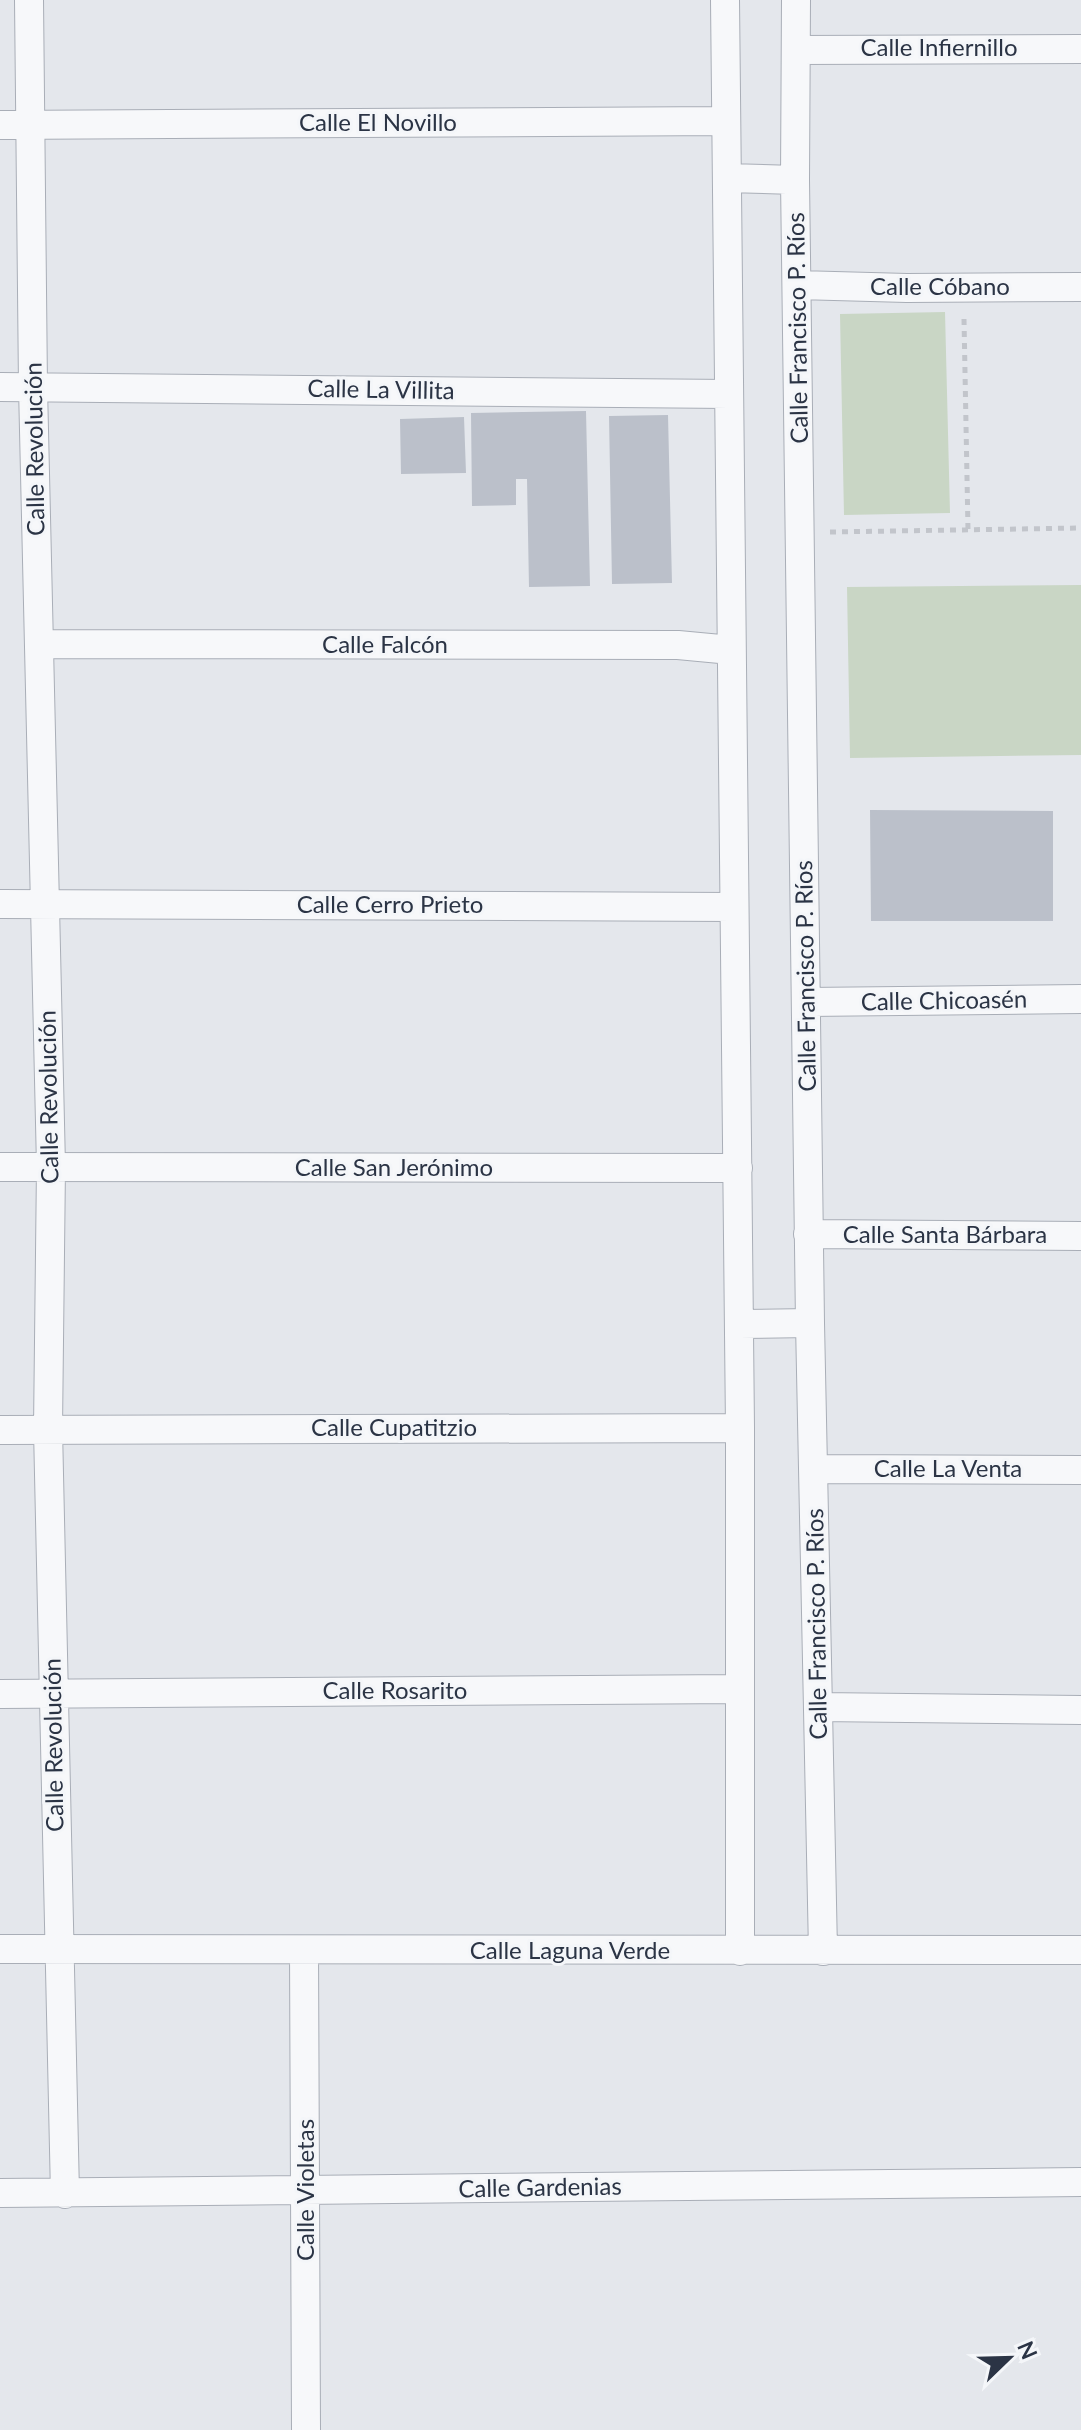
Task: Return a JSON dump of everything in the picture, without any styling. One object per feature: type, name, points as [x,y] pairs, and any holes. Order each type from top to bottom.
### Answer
[{"type":"street","name":"Calle Revolución","points":[[29,0],[33,387],[51,1166],[48,1429],[52,1694],[65,2194]]},
{"type":"street","points":[[725,0],[740,1428],[740,1951]]},
{"type":"street","name":"Calle Francisco P. Ríos","points":[[796,0],[795,180],[808,1234],[823,1951]]},
{"type":"street","name":"Calle Infiernillo","points":[[797,50],[1081,49]]},
{"type":"street","name":"Calle El Novillo","points":[[0,125],[726,121]]},
{"type":"street","points":[[727,178],[795,180]]},
{"type":"street","name":"Calle Cóbano","points":[[798,285],[1081,287]]},
{"type":"street","name":"Calle La Villita","points":[[0,387],[729,394]]},
{"type":"street","name":"Calle Falcón","points":[[40,644],[678,645],[731,650]]},
{"type":"street","name":"Calle Cerro Prieto","points":[[0,904],[734,907]]},
{"type":"street","name":"Calle Chicoasén","points":[[807,1002],[1081,999]]},
{"type":"street","name":"Calle San Jerónimo","points":[[0,1167],[738,1168]]},
{"type":"street","name":"Calle Santa Bárbara","points":[[808,1234],[1081,1236]]},
{"type":"street","points":[[739,1324],[810,1323]]},
{"type":"street","name":"Calle Cupatitzio","points":[[0,1430],[740,1428]]},
{"type":"street","name":"Calle La Venta","points":[[814,1469],[1081,1470]]},
{"type":"street","name":"Calle Rosarito","points":[[0,1694],[738,1689]]},
{"type":"street","points":[[819,1707],[1081,1710]]},
{"type":"street","name":"Calle Laguna Verde","points":[[0,1949],[1081,1950]]},
{"type":"street","name":"Calle Violetas","points":[[304,1950],[306,2430]]},
{"type":"street","name":"Calle Gardenias","points":[[0,2193],[1081,2182]]},
{"type":"path","points":[[964,287],[968,530]]},
{"type":"path","points":[[801,533],[1081,528]]},
{"type":"green space","points":[[945,312],[950,513],[844,515],[840,314]]},
{"type":"green space","points":[[1081,585],[1081,755],[850,758],[847,587]]},
{"type":"building","points":[[586,411],[590,586],[529,587],[527,479],[516,479],[516,505],[472,506],[471,413]]},
{"type":"building","points":[[668,415],[672,583],[612,584],[609,416]]},
{"type":"building","points":[[464,417],[466,473],[401,474],[400,419]]},
{"type":"building","points":[[870,810],[1053,811],[1053,921],[871,921]]}]
